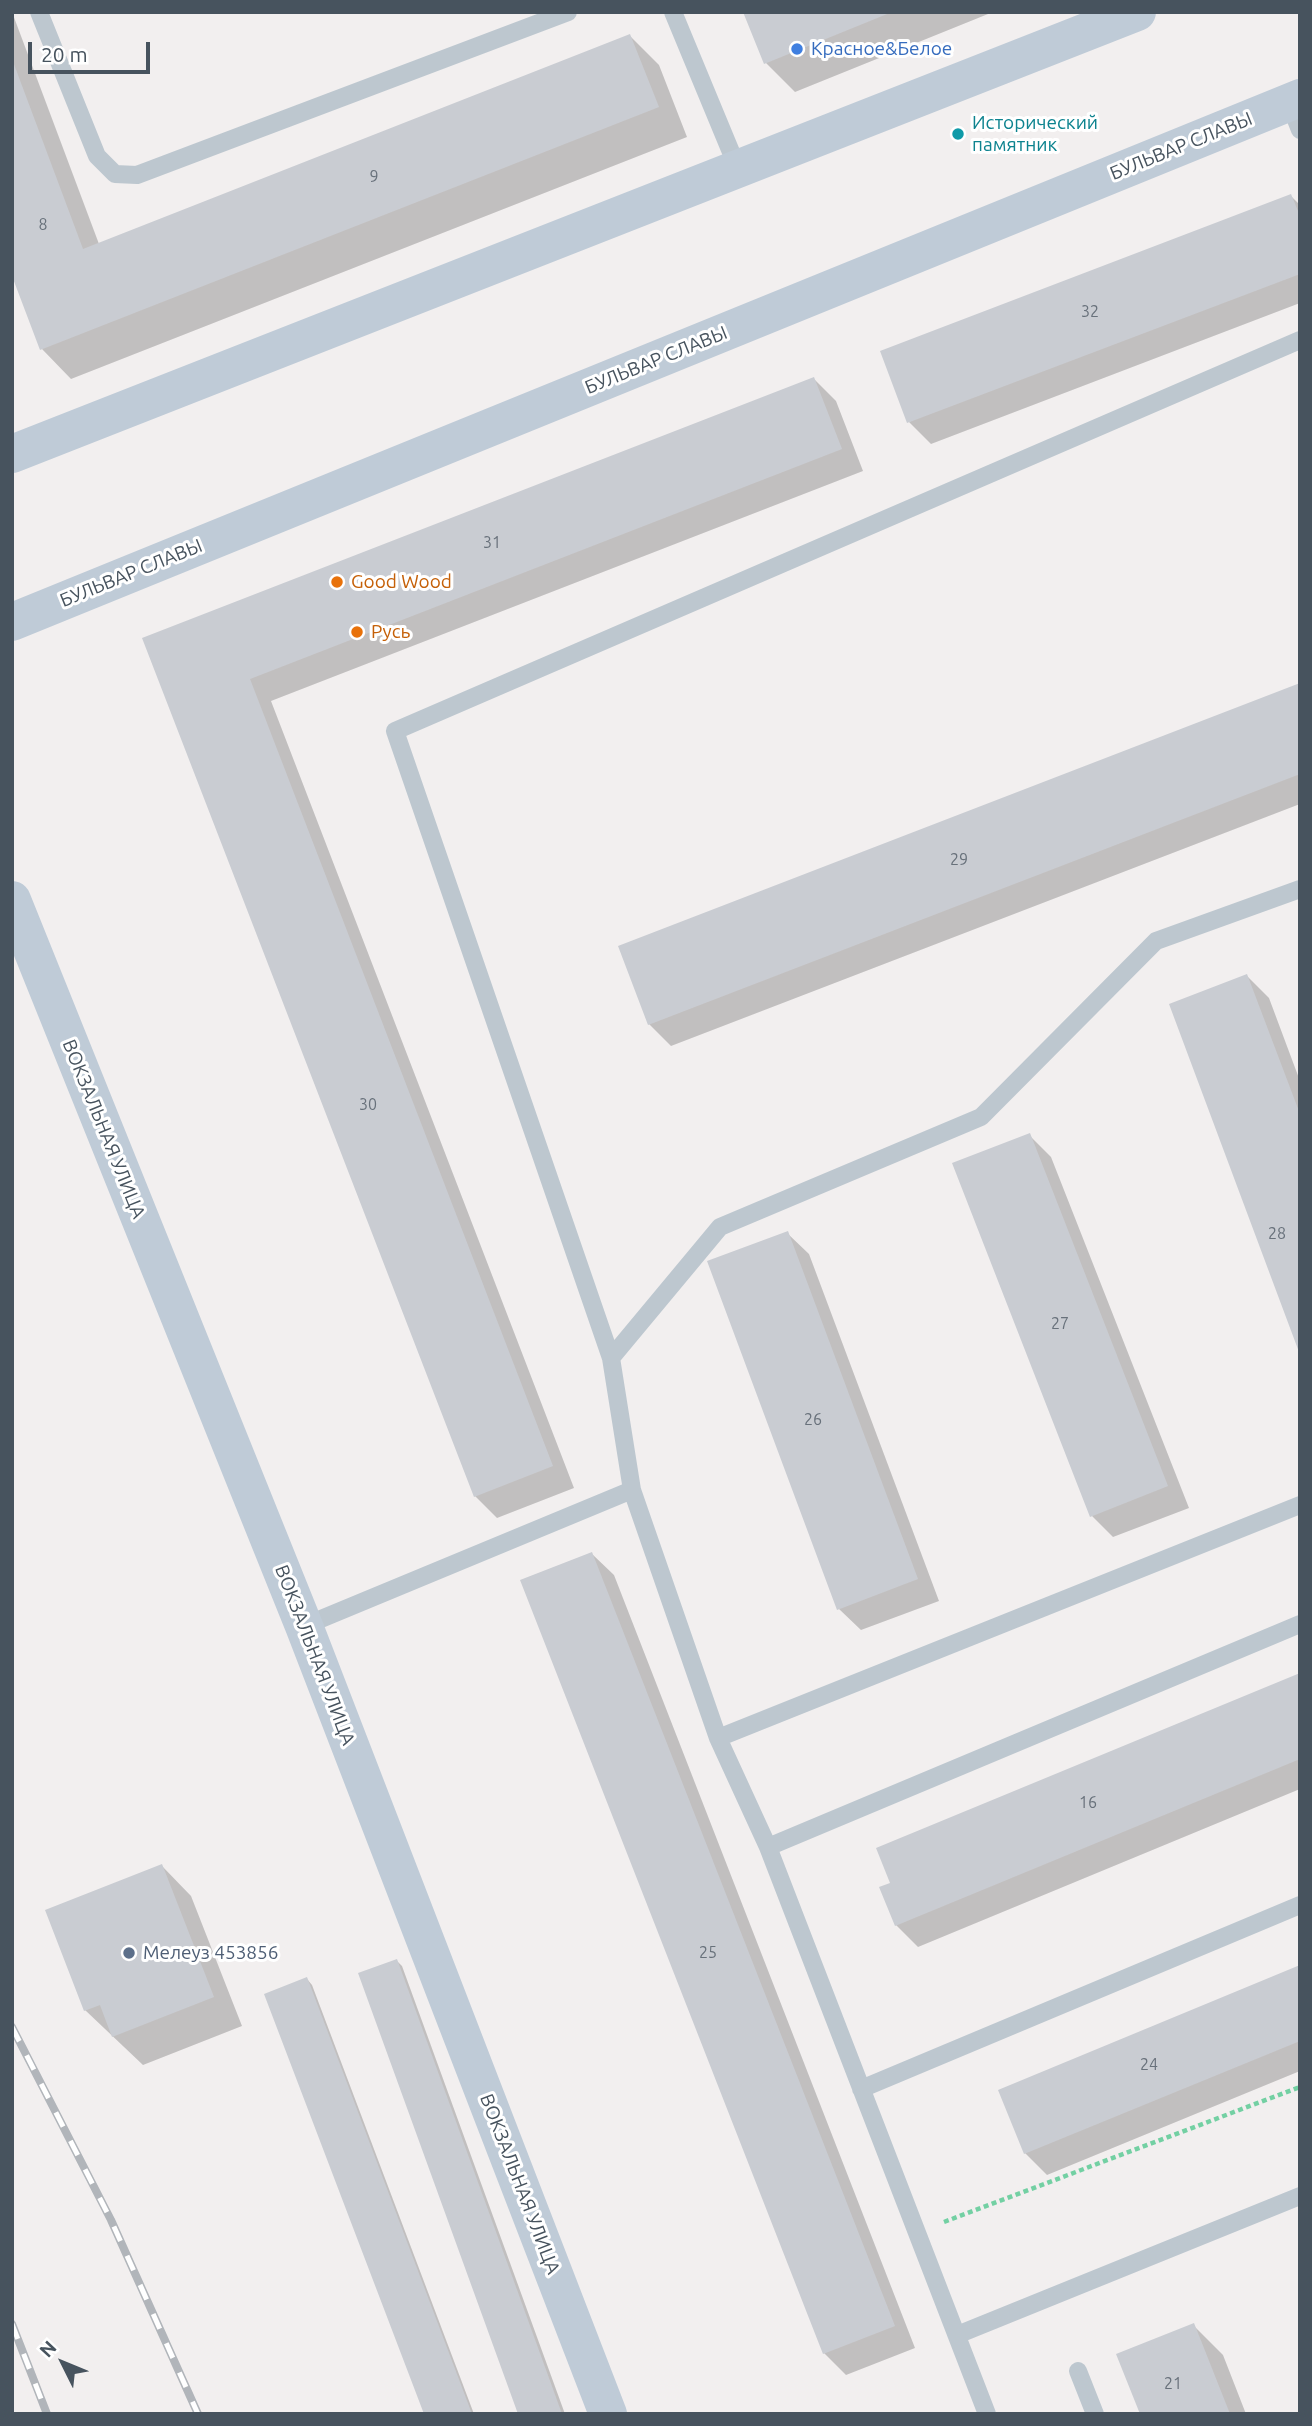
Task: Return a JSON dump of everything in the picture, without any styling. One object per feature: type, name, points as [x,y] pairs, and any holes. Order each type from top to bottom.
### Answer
[{"type":"street","points":[[12,454],[1137,12]]},
{"type":"street","name":"БУЛЬВАР СЛАВЫ","points":[[12,622],[1296,110]]},
{"type":"street","name":"ВОКЗАЛЬНАЯ УЛИЦА","points":[[12,900],[304,1626],[608,2414]]},
{"type":"lane","points":[[38,12],[97,156],[115,174],[137,175],[568,12]]},
{"type":"lane","points":[[673,12],[738,169]]},
{"type":"lane","points":[[987,2414],[768,1847],[719,1738],[632,1490],[611,1357],[395,730],[1300,340]]},
{"type":"lane","points":[[611,1357],[720,1227],[981,1118],[1156,941],[1300,889]]},
{"type":"lane","points":[[304,1626],[632,1490]]},
{"type":"lane","points":[[719,1738],[1300,1505]]},
{"type":"lane","points":[[768,1847],[1300,1624]]},
{"type":"lane","points":[[862,2089],[1300,1905]]},
{"type":"lane","points":[[957,2335],[1299,2197]]},
{"type":"lane","points":[[1078,2371],[1095,2414]]},
{"type":"path","points":[[917,2232],[1300,2087]]},
{"type":"building","points":[[743,12],[892,12],[764,64]]},
{"type":"building","points":[[630,34],[659,107],[40,350],[12,276],[12,59],[83,249]]},
{"type":"building","points":[[1291,194],[1300,216],[1300,274],[907,423],[880,351]]},
{"type":"building","points":[[814,377],[842,449],[250,679],[553,1466],[474,1497],[142,638]]},
{"type":"building","points":[[1300,683],[1300,774],[648,1025],[618,946]]},
{"type":"building","points":[[1247,974],[1300,1114],[1299,1352],[1169,1004]]},
{"type":"building","points":[[1030,1133],[1168,1486],[1090,1517],[952,1163]]},
{"type":"building","points":[[788,1231],[918,1579],[837,1610],[707,1261]]},
{"type":"building","points":[[592,1552],[895,2326],[823,2354],[520,1580]]},
{"type":"building","points":[[1300,1673],[1300,1759],[895,1926],[879,1887],[890,1883],[876,1848]]},
{"type":"building","name":"Мелеуз 453856","points":[[162,1864],[214,1997],[112,2037],[100,2005],[84,2011],[45,1910]]},
{"type":"building","points":[[397,1959],[562,2414],[518,2414],[358,1973]]},
{"type":"building","points":[[1300,1965],[1300,2041],[1024,2154],[998,2090]]},
{"type":"building","points":[[307,1977],[472,2414],[424,2414],[264,1994]]},
{"type":"building","points":[[1194,2323],[1230,2414],[1140,2414],[1116,2354]]},
{"type":"railway","points":[[12,2027],[111,2220],[198,2414]]},
{"type":"railway","points":[[12,2324],[47,2414]]},
{"type":"place","name":"Красное&Белое","points":[[797,49]]},
{"type":"place","name":"Исторический памятник","points":[[958,134]]},
{"type":"place","name":"Good Wood","points":[[337,582]]},
{"type":"place","name":"Русь","points":[[357,632]]},
{"type":"place","name":"Мелеуз 453856","points":[[129,1953]]}]
